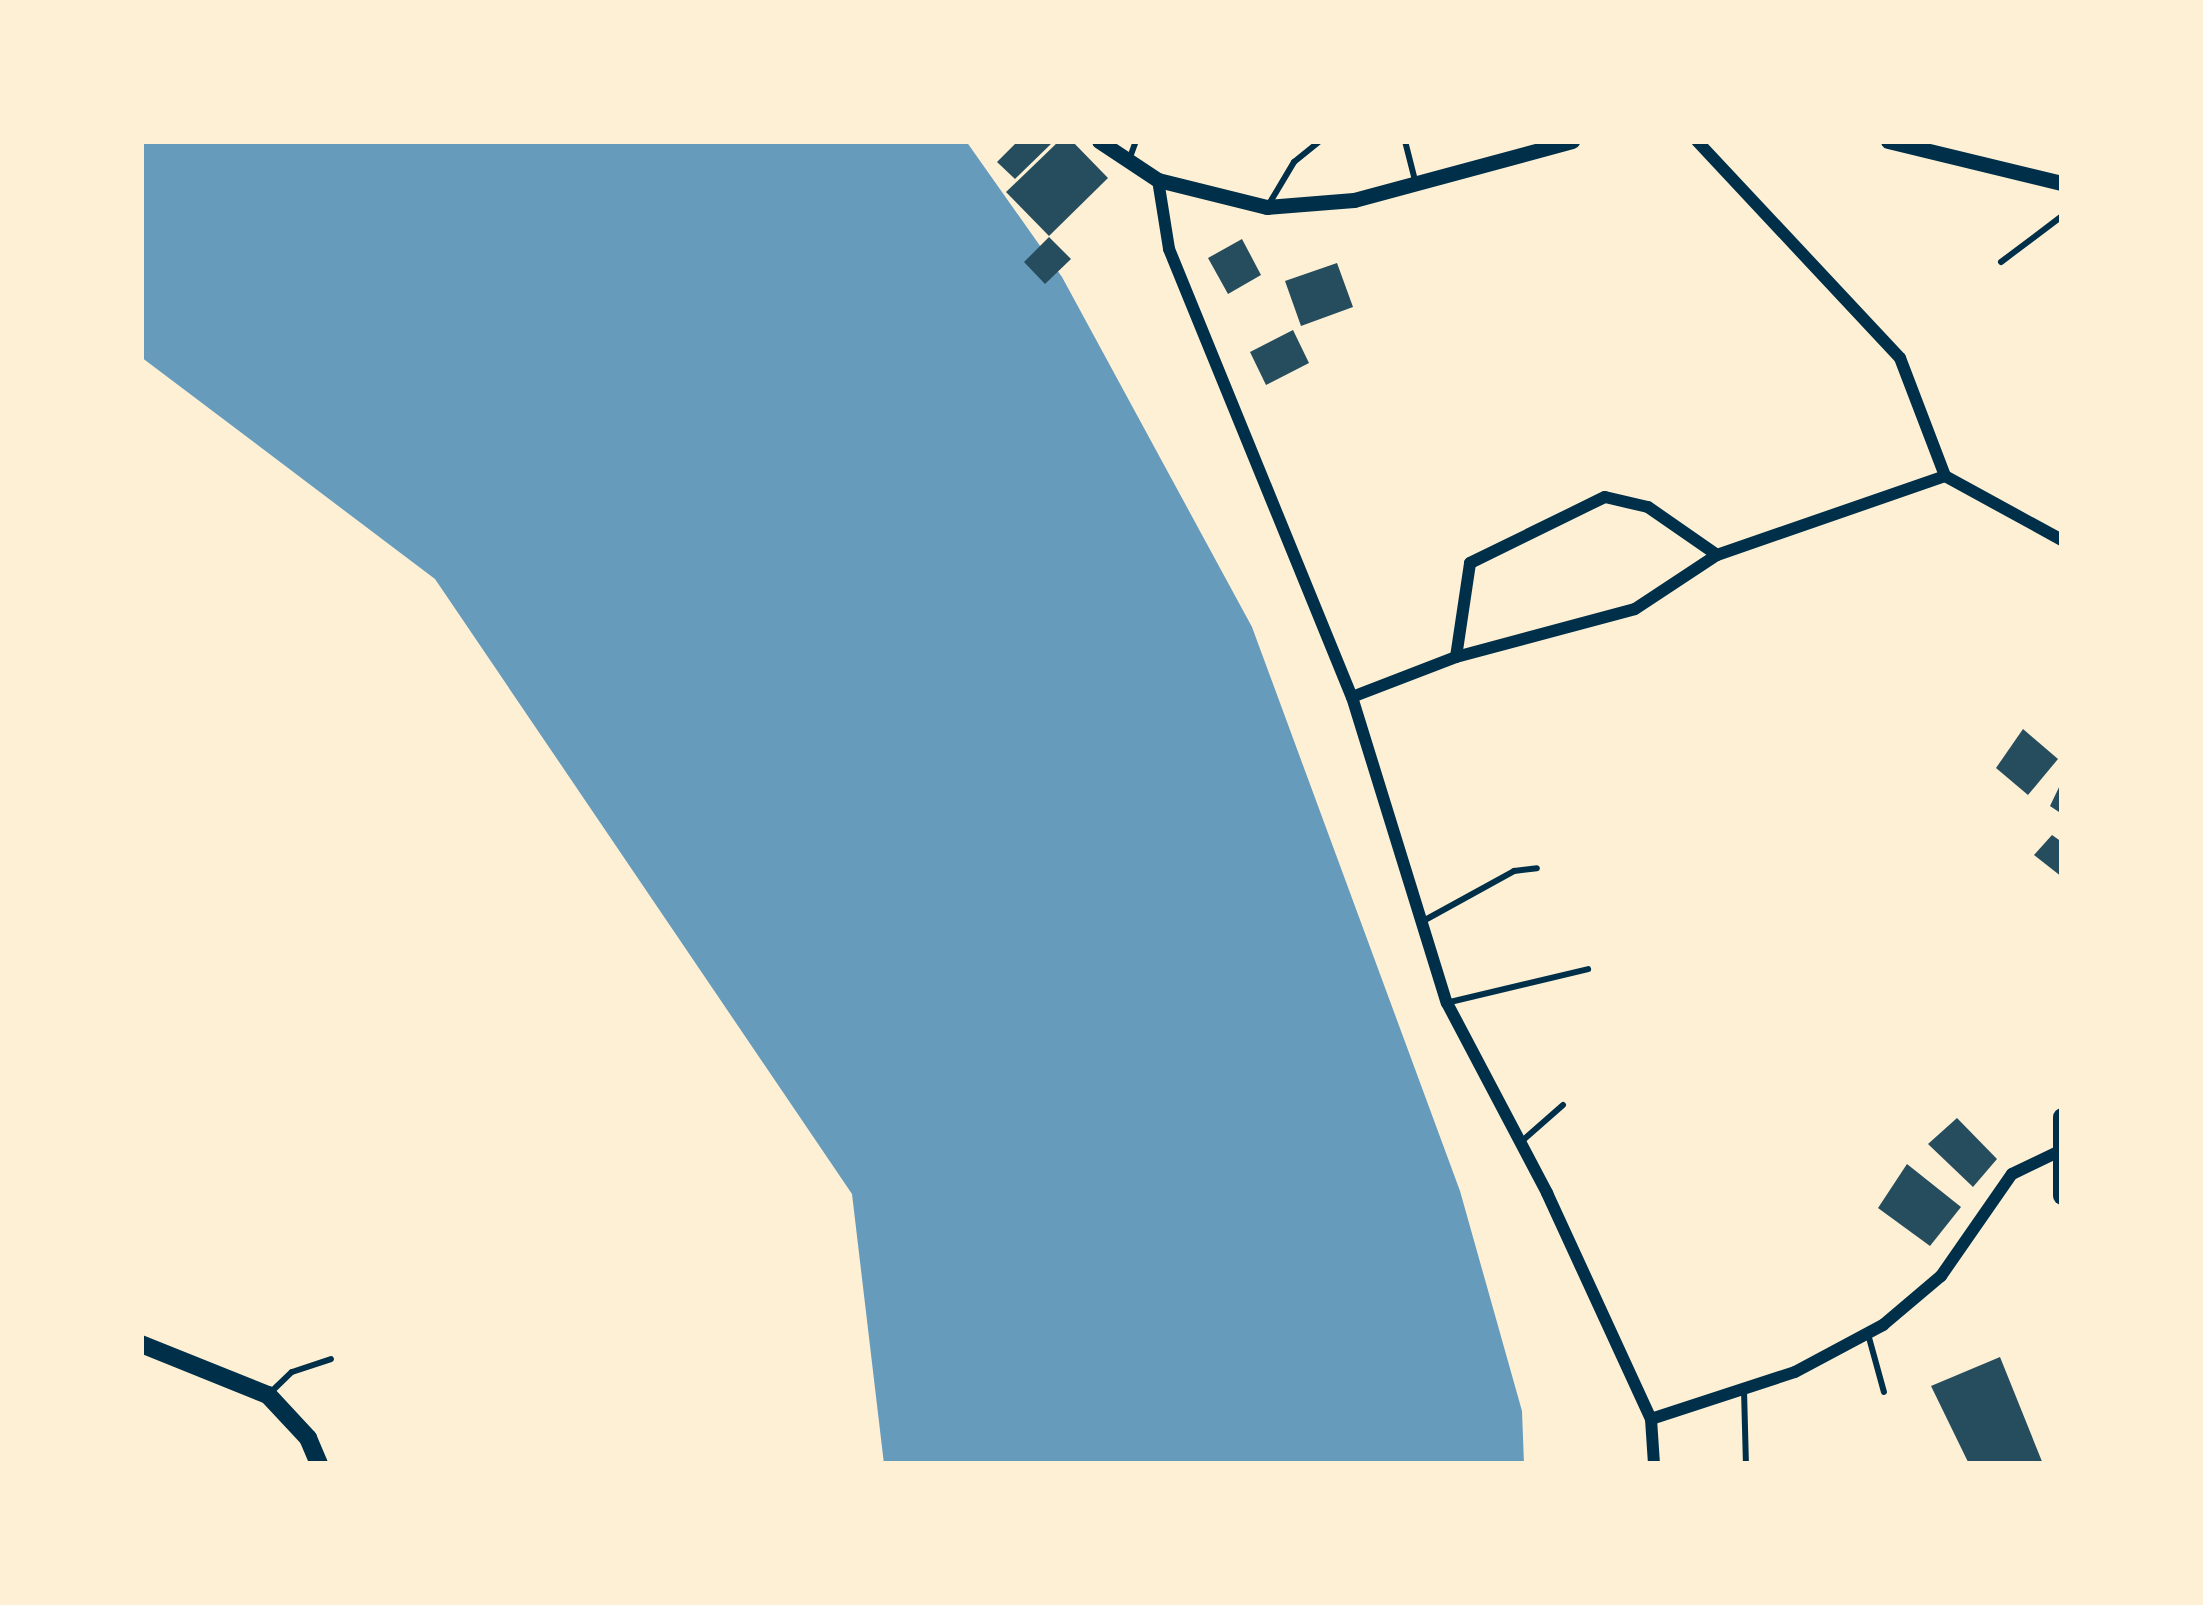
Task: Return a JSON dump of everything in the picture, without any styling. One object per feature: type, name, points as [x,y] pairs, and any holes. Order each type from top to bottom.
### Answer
[{"type":"main road","points":[[2062,1117],[2058,1152],[2062,1196]]},
{"type":"main road","points":[[141,1344],[268,1395],[308,1438],[319,1464]]},
{"type":"street","points":[[1099,141],[1158,180],[1268,207],[1416,185],[1572,141]]},
{"type":"street","points":[[1697,141],[1900,358],[1946,476],[2062,540]]},
{"type":"street","points":[[1888,141],[2062,183]]},
{"type":"street","points":[[1158,180],[1169,249],[1352,697],[1447,1003],[1521,1142],[1651,1419],[1654,1464]]},
{"type":"street","points":[[1352,697],[1456,657],[1635,609],[1717,555],[1946,476]]},
{"type":"street","points":[[1456,657],[1470,563],[1605,497],[1648,507],[1717,555]]},
{"type":"street","points":[[1651,1419],[1744,1390],[1868,1334],[1941,1276],[2012,1174],[2058,1152]]},
{"type":"lane","points":[[1128,164],[1136,141]]},
{"type":"lane","points":[[1268,207],[1294,162],[1320,141]]},
{"type":"lane","points":[[1405,141],[1416,185]]},
{"type":"lane","points":[[2001,262],[2062,216]]},
{"type":"lane","points":[[1422,921],[1469,903],[1514,872],[1537,868]]},
{"type":"lane","points":[[1447,1003],[1588,969]]},
{"type":"lane","points":[[1521,1142],[1563,1105]]},
{"type":"lane","points":[[1868,1334],[1884,1392]]},
{"type":"lane","points":[[268,1395],[292,1372],[331,1359]]},
{"type":"lane","points":[[1744,1390],[1746,1464]]},
{"type":"water","points":[[141,141],[966,141],[1062,277],[1252,627],[1460,1191],[1522,1411],[1524,1464],[884,1464],[852,1194],[435,579],[141,357]]},
{"type":"building","points":[[1018,141],[1054,141],[1015,179],[997,162]]},
{"type":"building","points":[[1059,141],[1072,141],[1108,178],[1049,236],[1006,192]]},
{"type":"building","points":[[1049,237],[1071,259],[1045,284],[1024,262]]},
{"type":"building","points":[[1242,239],[1261,275],[1228,294],[1208,258]]},
{"type":"building","points":[[1337,263],[1353,307],[1301,326],[1285,281]]},
{"type":"building","points":[[1293,330],[1309,363],[1266,385],[1250,352]]},
{"type":"building","points":[[2023,729],[2058,759],[2028,795],[1996,768]]},
{"type":"building","points":[[2062,781],[2062,814],[2050,806]]},
{"type":"building","points":[[2052,835],[2062,842],[2062,877],[2034,855]]},
{"type":"building","points":[[1957,1118],[1997,1159],[1973,1187],[1928,1144]]},
{"type":"building","points":[[1907,1164],[1961,1207],[1930,1246],[1878,1208]]},
{"type":"building","points":[[2000,1357],[2043,1464],[1969,1464],[1931,1386]]}]
